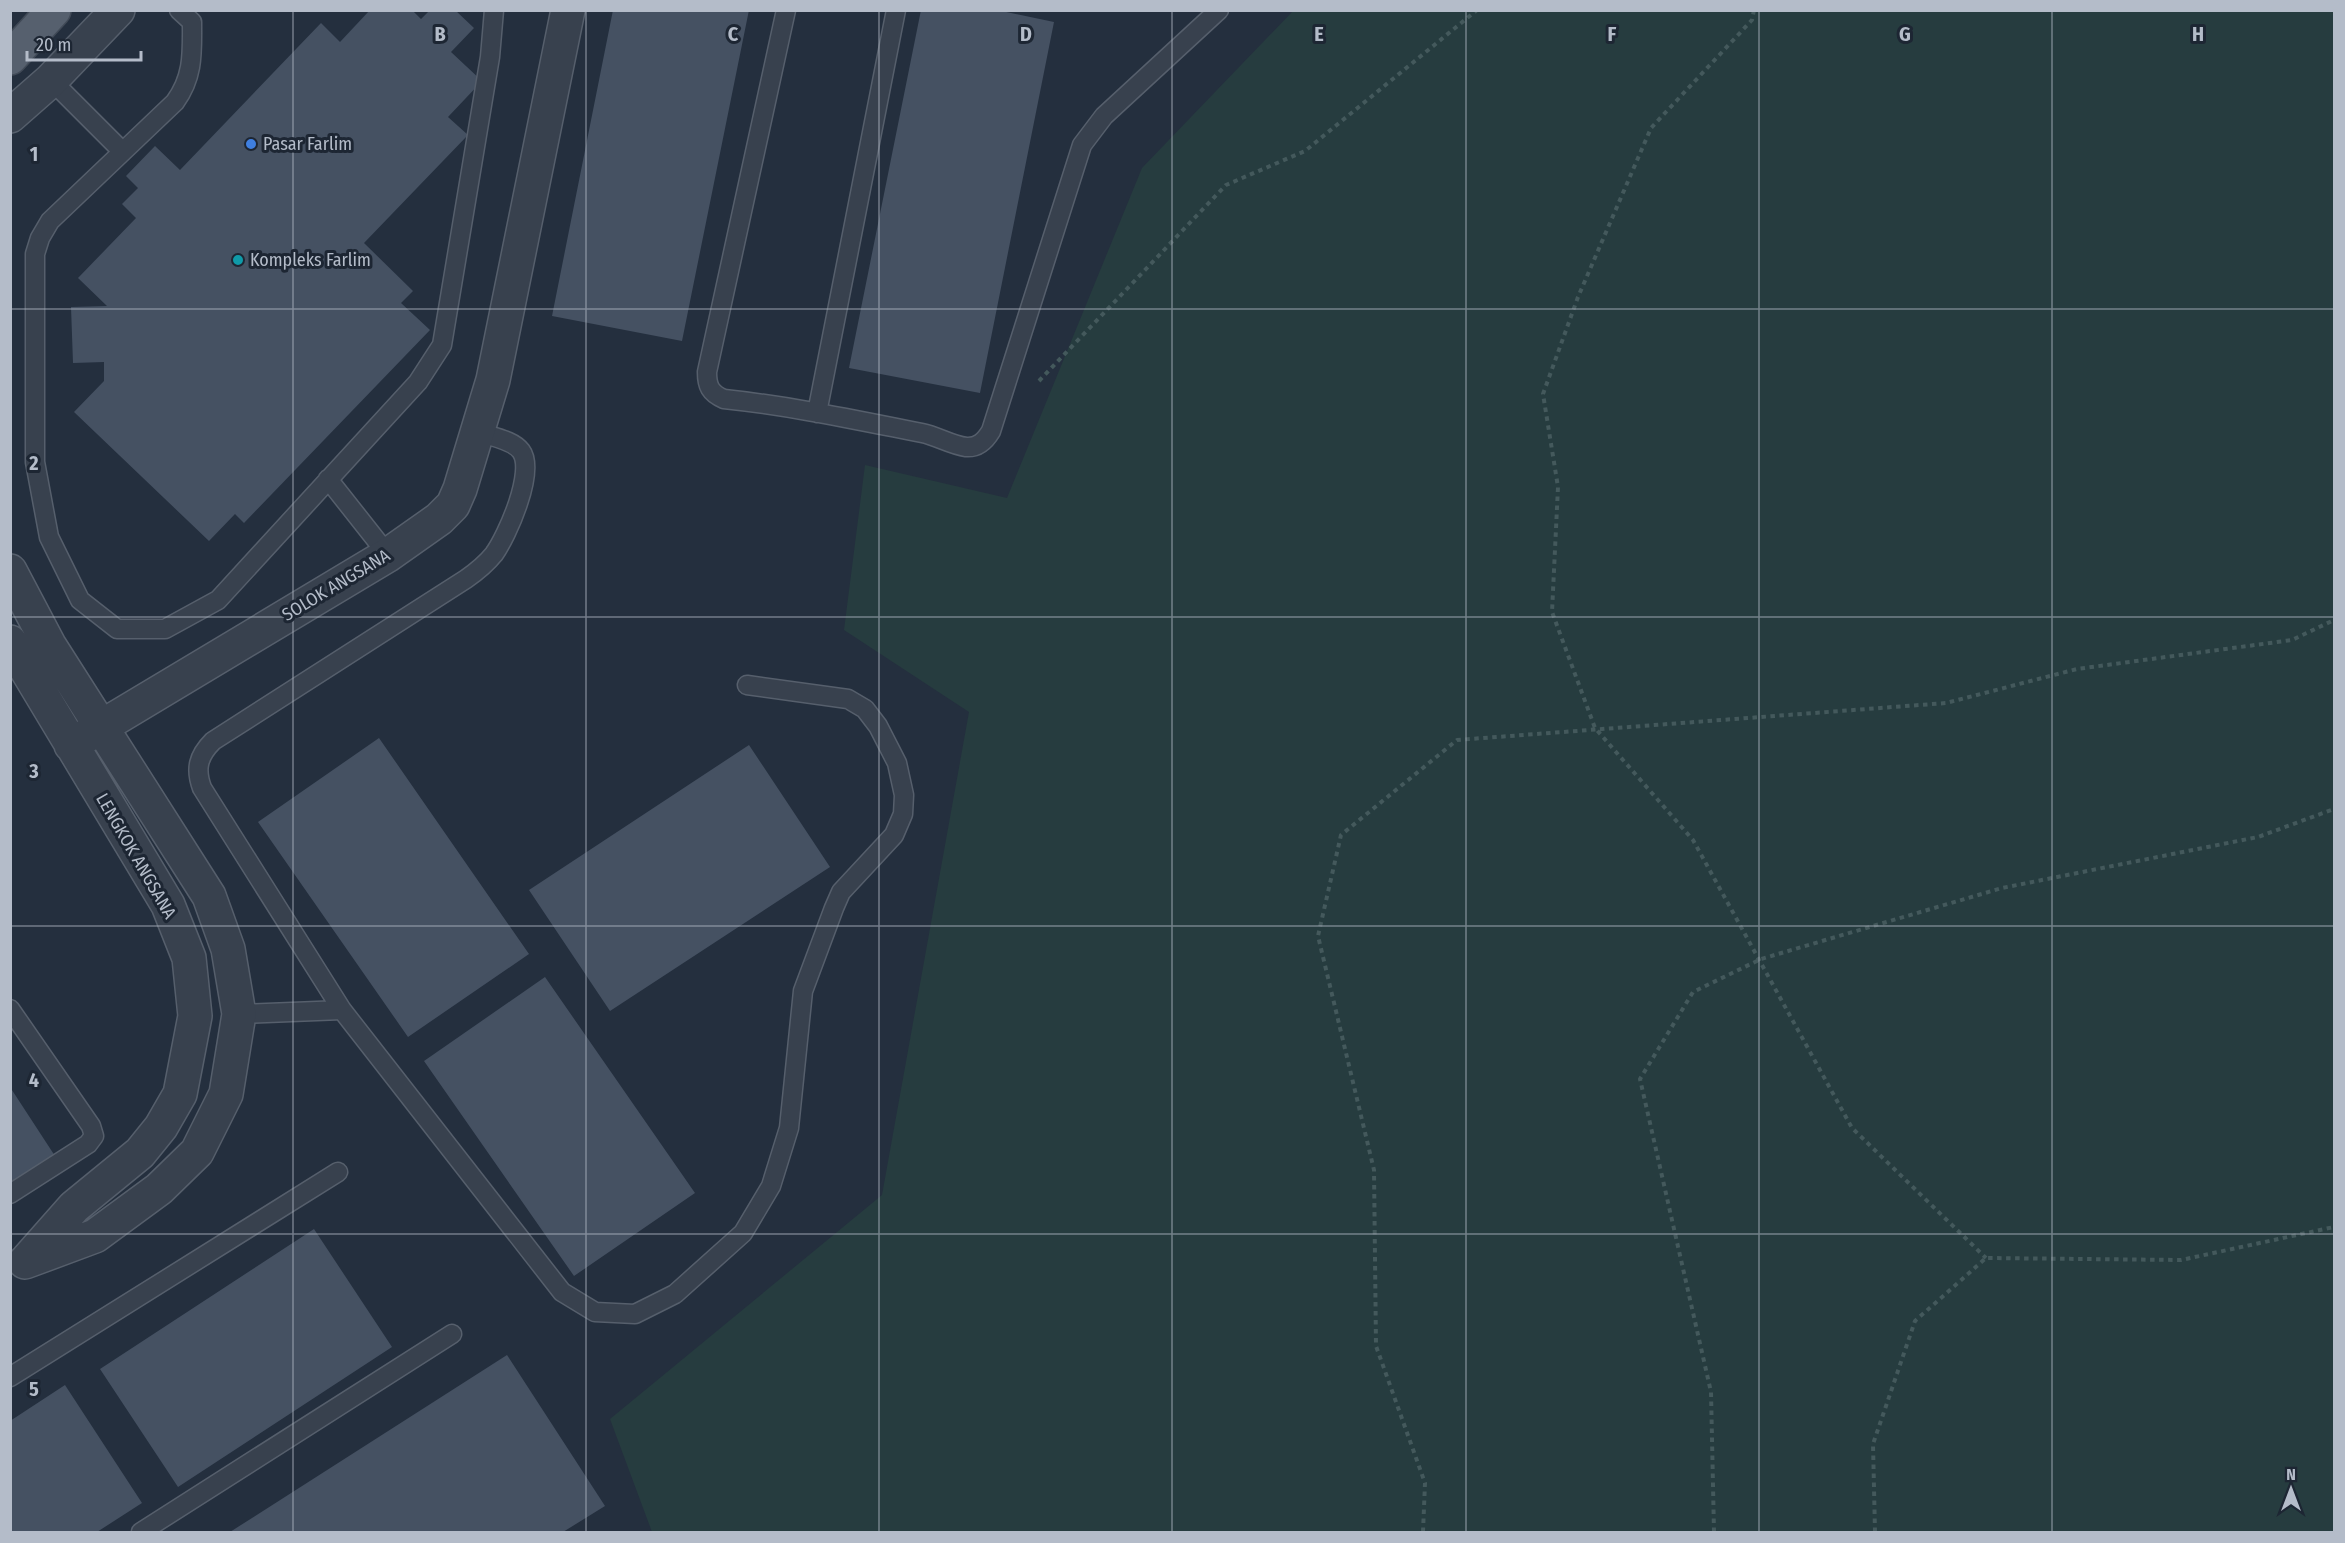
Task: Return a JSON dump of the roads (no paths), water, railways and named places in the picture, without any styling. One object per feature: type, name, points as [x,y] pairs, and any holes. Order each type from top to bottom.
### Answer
[{"type":"main road","points":[[10,58],[54,10]]},
{"type":"street","points":[[15,119],[118,10]]},
{"type":"street","name":"SOLOK ANGSANA","points":[[71,745],[388,555],[439,519],[453,505],[479,432],[493,380],[568,10]]},
{"type":"street","points":[[10,571],[49,645],[209,896],[228,949],[239,1014],[226,1095],[197,1152],[159,1189],[95,1236],[18,1266]]},
{"type":"street","name":"LENGKOK ANGSANA","points":[[10,642],[168,905],[189,958],[195,1016],[180,1094],[161,1127],[140,1153],[74,1207],[18,1266]]},
{"type":"street","points":[[195,1016],[239,1014]]},
{"type":"lane","points":[[192,14],[191,73],[186,87],[175,102],[50,221],[40,238],[35,254],[35,462],[49,537],[80,600],[117,630],[165,629],[218,600],[418,382],[442,345],[490,57],[494,10]]},
{"type":"lane","points":[[786,10],[706,372],[706,384],[713,394],[724,399],[817,413],[935,436],[965,447],[976,446],[985,441],[991,431],[1082,146],[1104,116],[1219,10]]},
{"type":"lane","points":[[817,413],[896,10]]},
{"type":"lane","points":[[51,80],[122,151]]},
{"type":"lane","points":[[479,432],[520,448],[526,458],[526,470],[510,528],[492,557],[466,579],[213,741],[203,750],[198,762],[197,775],[202,788],[342,1010],[562,1292],[595,1312],[635,1314],[675,1294],[743,1233],[771,1186],[789,1128],[803,991],[840,892],[894,835],[903,814],[904,795],[897,763],[878,726],[865,709],[848,699],[747,685]]},
{"type":"lane","points":[[327,479],[388,555]]},
{"type":"lane","points":[[10,1010],[91,1126],[94,1136],[88,1144],[10,1194]]},
{"type":"lane","points":[[239,1014],[342,1010]]},
{"type":"lane","points":[[10,1377],[338,1172]]},
{"type":"lane","points":[[141,1533],[452,1334]]},
{"type":"place","name":"Pasar Farlim","points":[[251,144]]},
{"type":"place","name":"Kompleks Farlim","points":[[238,260]]}]
